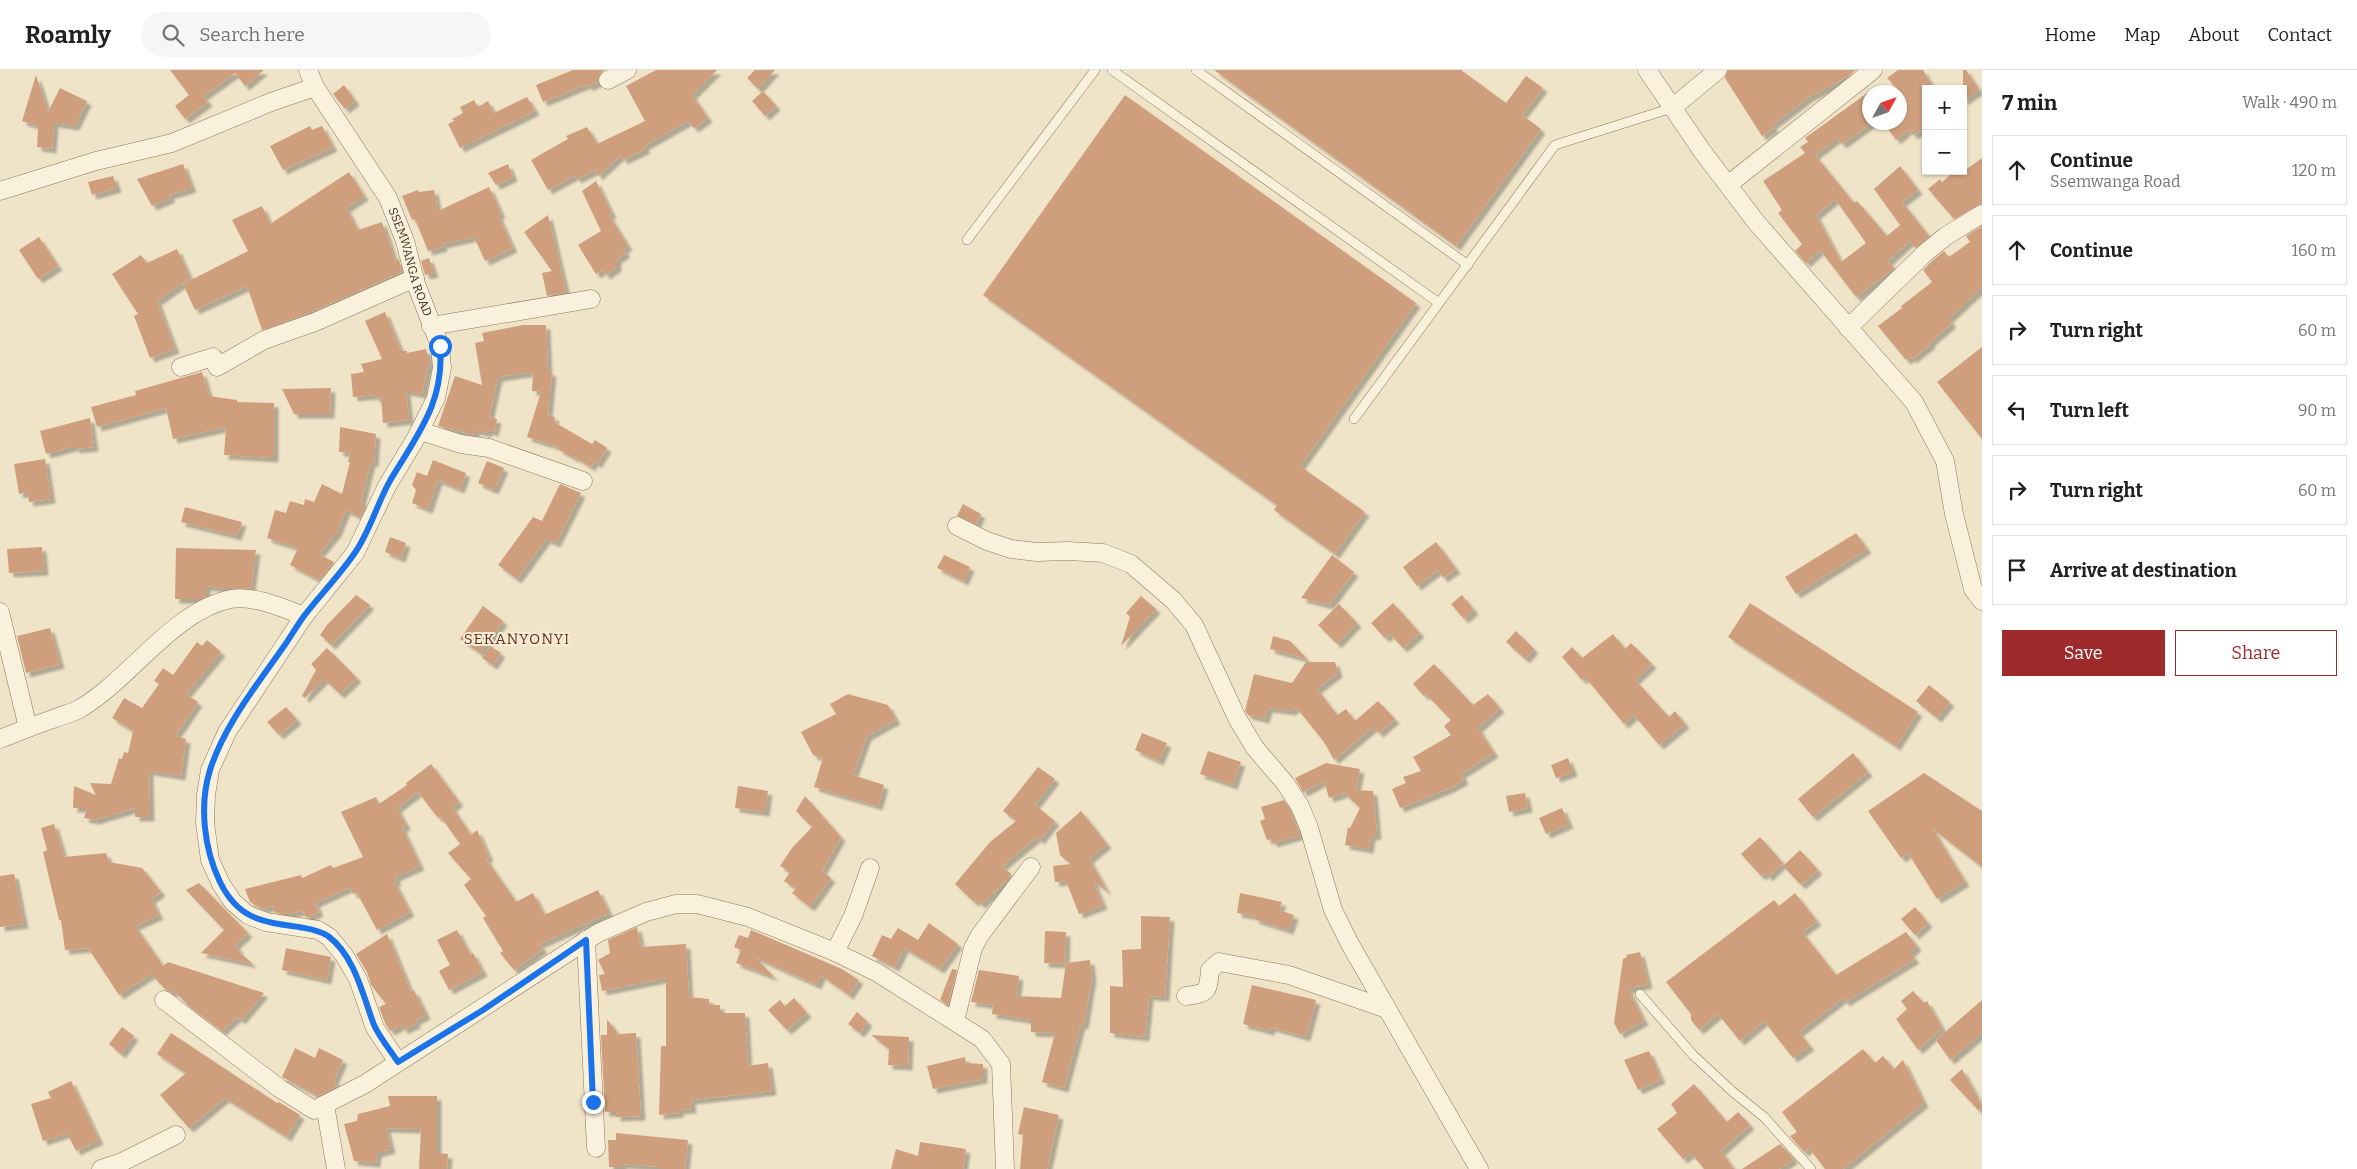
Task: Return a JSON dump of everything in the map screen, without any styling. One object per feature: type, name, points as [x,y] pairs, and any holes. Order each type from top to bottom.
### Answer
[{"type":"street","name":"SSEMWANGA ROAD","points":[[308,70],[315,87],[388,198],[431,326],[440,346],[442,368],[436,398],[420,431],[387,486],[355,553],[304,616],[227,732],[210,770],[206,795],[205,824],[210,860],[221,884],[233,902],[248,916],[266,922],[318,930],[329,937],[344,955],[358,979],[375,1028],[398,1062]]},
{"type":"street","points":[[608,80],[628,70]]},
{"type":"street","points":[[1647,70],[1672,108],[1756,222],[1914,402],[1946,461],[1954,514],[1963,552],[1973,589],[1982,602]]},
{"type":"street","points":[[1672,108],[1718,70]]},
{"type":"street","points":[[1729,184],[1872,70]]},
{"type":"street","points":[[0,191],[96,161],[172,143],[270,102],[315,87]]},
{"type":"street","points":[[1848,328],[1925,253],[1946,236],[1982,214]]},
{"type":"street","points":[[181,367],[213,357],[217,367],[264,340],[316,322],[415,278]]},
{"type":"street","points":[[431,326],[591,299]]},
{"type":"street","points":[[420,431],[461,444],[489,448],[583,481]]},
{"type":"street","points":[[957,526],[987,541],[1011,549],[1037,552],[1068,551],[1103,554],[1131,564],[1173,600],[1194,625],[1237,718],[1300,806],[1309,828],[1333,910],[1387,1009],[1479,1169]]},
{"type":"street","points":[[0,739],[81,708],[113,684],[163,637],[209,607],[231,599],[253,601],[276,606],[304,616]]},
{"type":"street","points":[[0,612],[28,728]]},
{"type":"street","points":[[955,1021],[973,948],[980,935],[1031,867]]},
{"type":"street","points":[[835,952],[853,916],[870,868]]},
{"type":"street","points":[[164,1000],[299,1102],[314,1110],[365,1084],[483,1010],[586,940],[646,912],[676,904],[697,904],[748,917],[835,952],[878,973],[982,1039],[1001,1064],[1005,1169]]},
{"type":"street","points":[[586,940],[596,1148]]},
{"type":"street","points":[[1186,996],[1205,992],[1208,988],[1210,970],[1219,962],[1289,975],[1352,995],[1387,1009]]},
{"type":"street","points":[[325,1105],[336,1169]]},
{"type":"street","points":[[101,1169],[122,1162],[176,1135]]},
{"type":"lane","points":[[967,240],[1095,70]]},
{"type":"lane","points":[[1112,70],[1439,303]]},
{"type":"lane","points":[[1196,70],[1468,265]]},
{"type":"lane","points":[[1354,419],[1556,145],[1672,108]]},
{"type":"lane","points":[[1640,994],[1693,1055],[1733,1092],[1764,1116],[1811,1169]]},
{"type":"building","points":[[170,70],[264,70],[245,86],[235,73],[203,96],[208,102],[185,119],[175,106],[189,95]]},
{"type":"building","points":[[573,70],[604,70],[599,75],[598,82],[588,87],[587,84],[543,102],[536,85]]},
{"type":"building","points":[[656,70],[717,70],[692,95],[708,118],[694,128],[688,121],[644,146],[646,149],[623,160],[621,155],[598,176],[595,170],[577,179],[575,175],[548,190],[531,160],[568,139],[566,136],[587,127],[597,144],[645,121],[626,86]]},
{"type":"building","points":[[755,70],[775,70],[758,89],[747,78]]},
{"type":"building","points":[[1214,70],[1461,70],[1506,103],[1526,76],[1543,88],[1522,115],[1541,129],[1456,246]]},
{"type":"building","points":[[1728,70],[1856,70],[1847,77],[1809,97],[1772,125],[1774,128],[1762,136],[1725,78]]},
{"type":"building","points":[[1898,70],[1923,70],[1932,85],[1922,85],[1922,129],[1913,135],[1909,129],[1896,140],[1889,130],[1907,130],[1907,85],[1894,85],[1887,78]]},
{"type":"building","points":[[1963,70],[1966,70],[1979,90],[1967,98],[1967,85],[1963,85]]},
{"type":"building","points":[[36,75],[48,112],[60,88],[87,101],[75,126],[54,123],[52,149],[37,147],[38,126],[22,121]]},
{"type":"building","points":[[344,85],[355,101],[345,109],[333,94]]},
{"type":"building","points":[[763,91],[776,106],[765,116],[752,101]]},
{"type":"building","points":[[1125,95],[1416,303],[1300,466],[1365,512],[1335,554],[1274,510],[1277,505],[983,295]]},
{"type":"building","points":[[527,97],[535,111],[460,148],[448,124],[454,121],[452,119],[463,113],[460,107],[474,100],[478,107],[488,101],[494,113]]},
{"type":"building","points":[[1862,97],[1862,130],[1842,144],[1837,138],[1815,155],[1854,203],[1857,201],[1887,236],[1900,225],[1874,189],[1900,166],[1918,190],[1902,202],[1929,236],[1915,248],[1910,241],[1888,261],[1894,268],[1856,297],[1820,250],[1806,263],[1795,251],[1802,244],[1778,213],[1782,210],[1763,181],[1805,153],[1800,147],[1808,142],[1805,138]],"holes":[[[1835,199],[1866,243],[1841,262],[1816,215]]]},
{"type":"building","points":[[310,126],[312,130],[322,126],[333,147],[283,170],[270,146]]},
{"type":"building","points":[[1982,158],[1982,203],[1954,219],[1928,189],[1940,179],[1942,182],[1950,175],[1967,175],[1967,169]]},
{"type":"building","points":[[183,164],[192,188],[169,195],[171,198],[152,206],[137,179]]},
{"type":"building","points":[[508,164],[513,177],[496,185],[488,173]]},
{"type":"building","points":[[349,172],[364,196],[346,208],[358,230],[382,222],[395,261],[399,259],[402,272],[311,312],[262,330],[247,286],[195,310],[183,284],[248,251],[232,220],[262,206],[270,224]]},
{"type":"building","points":[[113,176],[117,188],[92,195],[88,182]]},
{"type":"building","points":[[596,181],[612,214],[609,215],[628,246],[623,249],[626,253],[617,259],[617,267],[606,275],[602,270],[596,274],[578,245],[601,231],[582,191]]},
{"type":"building","points":[[489,187],[501,214],[498,215],[513,248],[485,261],[474,237],[442,244],[443,247],[428,251],[415,219],[412,220],[402,196],[418,190],[419,192],[434,190],[438,211]]},
{"type":"building","points":[[548,215],[566,292],[547,296],[542,273],[552,271],[524,232]]},
{"type":"building","points":[[1982,226],[1982,287],[1948,319],[1952,323],[1930,342],[1931,344],[1912,359],[1911,357],[1906,360],[1878,326],[1932,282],[1923,270],[1932,261],[1944,251],[1949,257],[1970,242],[1966,236]]},
{"type":"building","points":[[39,237],[58,266],[38,279],[19,250]]},
{"type":"building","points":[[177,249],[190,278],[157,301],[175,349],[150,358],[134,316],[138,314],[112,274],[141,255],[147,263]]},
{"type":"building","points":[[429,258],[434,273],[425,275],[421,261]]},
{"type":"building","points":[[385,312],[401,351],[407,351],[407,353],[426,349],[430,366],[428,366],[422,394],[406,391],[409,420],[383,423],[381,397],[375,398],[375,395],[353,397],[351,374],[364,372],[361,364],[382,359],[365,321]]},
{"type":"building","points":[[523,325],[546,325],[548,371],[552,372],[548,415],[555,417],[554,422],[592,444],[595,440],[607,448],[597,464],[594,461],[591,467],[558,449],[559,447],[527,437],[541,392],[532,391],[533,372],[498,377],[489,417],[497,419],[494,432],[488,430],[487,433],[475,430],[475,435],[438,426],[455,376],[482,385],[475,343],[484,341],[482,333]]},
{"type":"building","points":[[1982,347],[1982,439],[1937,382]]},
{"type":"building","points":[[202,372],[209,396],[237,400],[237,402],[274,403],[274,458],[224,455],[226,427],[173,439],[166,408],[97,427],[91,407],[136,395],[135,391]]},
{"type":"building","points":[[331,388],[330,414],[294,414],[282,389]]},
{"type":"building","points":[[90,418],[94,447],[75,449],[75,446],[46,454],[40,431]]},
{"type":"building","points":[[340,427],[376,434],[374,463],[371,462],[361,502],[366,505],[360,517],[346,510],[337,532],[319,554],[334,562],[319,580],[290,565],[298,548],[267,538],[275,510],[286,513],[290,501],[304,505],[305,499],[314,502],[322,484],[342,494],[350,462],[348,462],[350,453],[339,452]]},
{"type":"building","points":[[45,459],[51,499],[29,502],[28,492],[19,494],[14,464]]},
{"type":"building","points":[[433,460],[466,473],[460,489],[438,480],[428,509],[412,503],[416,490],[412,485],[417,472],[427,476]]},
{"type":"building","points":[[487,461],[504,468],[494,490],[478,483]]},
{"type":"building","points":[[560,484],[581,493],[556,543],[546,539],[517,579],[498,565],[533,517],[542,521]]},
{"type":"building","points":[[963,504],[981,514],[976,524],[957,516]]},
{"type":"building","points":[[185,507],[242,522],[237,536],[181,522]]},
{"type":"building","points":[[1856,533],[1867,549],[1796,594],[1785,577]]},
{"type":"building","points":[[390,537],[406,543],[401,558],[385,552]]},
{"type":"building","points":[[1436,542],[1456,569],[1443,578],[1438,570],[1417,586],[1403,567]]},
{"type":"building","points":[[42,547],[44,571],[9,573],[7,549]]},
{"type":"building","points":[[176,548],[256,550],[251,588],[226,589],[206,586],[206,596],[200,599],[175,599]]},
{"type":"building","points":[[944,555],[970,567],[964,581],[937,568]]},
{"type":"building","points":[[1332,555],[1354,572],[1329,605],[1301,598]]},
{"type":"building","points":[[356,595],[370,605],[331,645],[320,635]]},
{"type":"building","points":[[1462,595],[1474,610],[1464,619],[1451,604]]},
{"type":"building","points":[[1141,596],[1156,609],[1121,646],[1130,617],[1126,613]]},
{"type":"building","points":[[1393,603],[1420,633],[1403,648],[1390,634],[1385,638],[1371,623]]},
{"type":"building","points":[[1750,603],[1918,712],[1896,746],[1728,637]]},
{"type":"building","points":[[1339,604],[1357,623],[1337,644],[1318,625]]},
{"type":"building","points":[[483,606],[503,621],[480,653],[460,639]]},
{"type":"building","points":[[50,628],[60,664],[26,673],[17,636]]},
{"type":"building","points":[[1516,631],[1534,649],[1525,659],[1506,642]]},
{"type":"building","points":[[1613,634],[1625,649],[1631,643],[1652,664],[1635,680],[1669,717],[1675,711],[1685,724],[1659,745],[1634,715],[1624,724],[1585,677],[1582,680],[1562,657],[1572,647],[1582,658]]},
{"type":"building","points":[[1273,636],[1290,641],[1307,659],[1270,649]]},
{"type":"building","points":[[207,640],[221,652],[186,694],[198,702],[175,736],[186,739],[181,776],[149,771],[150,817],[135,817],[135,808],[95,820],[84,818],[87,808],[73,808],[74,786],[96,795],[90,783],[111,784],[119,758],[122,759],[124,752],[128,753],[133,731],[112,718],[124,698],[142,708],[159,684],[154,681],[163,668],[173,675],[197,642],[202,646]]},
{"type":"building","points":[[490,646],[501,653],[493,665],[482,658]]},
{"type":"building","points":[[327,648],[357,678],[340,694],[324,679],[305,698],[302,696],[316,670],[311,664]]},
{"type":"building","points":[[1306,662],[1335,662],[1338,673],[1317,689],[1337,715],[1346,709],[1355,721],[1378,701],[1395,719],[1379,733],[1373,727],[1334,760],[1324,742],[1296,707],[1291,711],[1268,708],[1265,719],[1248,715],[1245,711],[1254,674],[1292,683]]},
{"type":"building","points":[[1434,664],[1473,705],[1488,694],[1500,708],[1478,728],[1494,753],[1461,774],[1464,780],[1450,788],[1400,808],[1392,789],[1406,783],[1403,777],[1421,771],[1413,757],[1451,735],[1444,726],[1451,720],[1426,694],[1424,696],[1413,684]]},
{"type":"building","points":[[1929,685],[1950,702],[1937,718],[1916,701]]},
{"type":"building","points":[[848,694],[888,705],[896,720],[867,736],[853,775],[884,785],[878,806],[814,787],[823,758],[813,755],[801,732],[836,714],[830,704]]},
{"type":"building","points":[[286,707],[297,720],[279,735],[267,722]]},
{"type":"building","points":[[1142,733],[1167,743],[1159,761],[1135,750]]},
{"type":"building","points":[[1208,751],[1241,762],[1233,785],[1200,774]]},
{"type":"building","points":[[1853,753],[1868,772],[1813,817],[1798,799]]},
{"type":"building","points":[[1568,758],[1573,772],[1556,778],[1551,765]]},
{"type":"building","points":[[1326,763],[1360,769],[1356,790],[1373,791],[1377,835],[1371,836],[1369,849],[1345,845],[1348,827],[1350,828],[1360,808],[1344,793],[1329,798],[1324,781],[1303,792],[1295,778]]},
{"type":"building","points":[[431,764],[459,802],[452,807],[471,835],[477,830],[489,857],[486,859],[516,902],[533,893],[544,915],[598,890],[609,913],[539,944],[543,949],[514,970],[500,953],[503,951],[483,918],[486,916],[464,885],[471,879],[448,853],[460,844],[440,816],[438,818],[418,792],[397,808],[406,825],[402,828],[420,866],[395,877],[397,881],[394,882],[410,912],[377,930],[357,893],[353,894],[350,887],[315,903],[319,912],[307,918],[302,911],[287,914],[275,913],[273,906],[263,909],[250,902],[245,889],[301,875],[302,878],[331,865],[333,868],[363,857],[341,812],[376,797],[379,804],[407,785],[406,783]]},
{"type":"building","points":[[1038,767],[1055,779],[1035,805],[1055,821],[1040,840],[1037,837],[1002,866],[1011,874],[1002,885],[981,904],[976,900],[974,902],[955,884],[990,842],[1016,821],[1003,811]]},
{"type":"building","points":[[1924,773],[1982,811],[1982,867],[1932,828],[1965,882],[1937,899],[1908,853],[1901,858],[1868,811]]},
{"type":"building","points":[[738,786],[768,791],[765,812],[735,808]]},
{"type":"building","points":[[1525,793],[1528,808],[1509,812],[1506,796]]},
{"type":"building","points":[[805,796],[841,837],[822,871],[831,878],[810,907],[792,893],[796,889],[784,881],[790,872],[780,866],[792,848],[812,827],[796,811]]},
{"type":"building","points":[[1284,800],[1291,811],[1300,835],[1273,843],[1271,839],[1267,840],[1260,821],[1265,819],[1261,807]]},
{"type":"building","points":[[1562,808],[1569,824],[1546,834],[1539,818]]},
{"type":"building","points":[[1081,811],[1107,844],[1089,859],[1107,891],[1093,881],[1103,905],[1079,914],[1066,881],[1055,882],[1053,866],[1071,864],[1060,855],[1056,833]]},
{"type":"building","points":[[54,824],[64,857],[106,853],[109,862],[142,868],[161,892],[151,899],[159,915],[135,926],[163,966],[168,962],[264,993],[241,1020],[237,1017],[222,1031],[190,1007],[174,991],[172,993],[166,990],[151,974],[119,995],[88,948],[65,950],[61,920],[59,920],[43,852],[47,850],[41,828]]},
{"type":"building","points":[[1760,837],[1783,863],[1768,877],[1765,873],[1761,876],[1741,854]]},
{"type":"building","points":[[1800,850],[1818,870],[1801,885],[1783,866]]},
{"type":"building","points":[[14,874],[24,924],[0,927],[0,876]]},
{"type":"building","points":[[199,883],[248,933],[235,945],[239,949],[238,951],[253,964],[201,953],[224,930],[186,890]]},
{"type":"building","points":[[1240,893],[1282,902],[1279,910],[1294,915],[1289,930],[1254,919],[1255,916],[1237,913]]},
{"type":"building","points":[[1795,893],[1817,921],[1802,932],[1836,975],[1906,932],[1917,946],[1910,953],[1915,959],[1845,1002],[1843,998],[1799,1032],[1810,1046],[1793,1058],[1764,1021],[1740,1041],[1718,1014],[1699,1030],[1691,1020],[1691,1014],[1666,982],[1774,900],[1779,906]]},
{"type":"building","points":[[1915,907],[1928,923],[1915,935],[1901,919]]},
{"type":"building","points":[[1141,916],[1170,917],[1165,997],[1149,996],[1145,1037],[1110,1033],[1110,986],[1123,987],[1122,950],[1141,949]]},
{"type":"building","points":[[929,923],[958,944],[940,969],[904,948],[895,967],[872,956],[882,935],[891,939],[898,928],[918,940]]},
{"type":"building","points":[[637,927],[641,947],[686,944],[689,997],[709,999],[709,1005],[720,1005],[720,1013],[745,1013],[748,1066],[768,1063],[772,1091],[691,1100],[692,1109],[679,1110],[679,1113],[659,1115],[661,1046],[666,1046],[666,978],[602,991],[599,975],[605,974],[598,960],[610,953],[608,940]]},
{"type":"building","points":[[457,930],[470,954],[473,953],[483,972],[449,990],[439,971],[450,965],[437,940]]},
{"type":"building","points":[[751,930],[842,969],[859,980],[849,995],[821,975],[817,985],[755,957],[774,977],[736,963],[741,950],[734,947],[739,935],[748,938]]},
{"type":"building","points":[[1045,931],[1066,932],[1065,964],[1044,963]]},
{"type":"building","points":[[387,934],[411,992],[414,990],[426,1015],[415,1021],[416,1024],[403,1030],[402,1025],[390,1031],[385,1023],[379,1007],[386,1004],[371,985],[367,972],[356,954]]},
{"type":"building","points":[[286,948],[331,957],[327,980],[282,970]]},
{"type":"building","points":[[1640,952],[1648,984],[1628,989],[1644,1021],[1620,1034],[1614,1023],[1623,959],[1627,957],[1626,955]]},
{"type":"building","points":[[1090,960],[1092,977],[1084,1025],[1081,1024],[1064,1088],[1042,1082],[1055,1033],[1031,1032],[1031,1020],[992,1014],[993,1005],[971,1002],[979,970],[1019,976],[1016,996],[1061,998],[1066,963]]},
{"type":"building","points":[[952,969],[957,970],[948,1005],[940,1000]]},
{"type":"building","points":[[1252,985],[1316,1000],[1306,1037],[1271,1027],[1270,1031],[1243,1024]]},
{"type":"building","points":[[1913,991],[1924,1003],[1927,1001],[1942,1028],[1918,1050],[1896,1019],[1907,1009],[1901,1001]]},
{"type":"building","points":[[794,998],[807,1013],[787,1030],[768,1010],[780,1000],[785,1006]]},
{"type":"building","points":[[1982,1000],[1982,1033],[1950,1060],[1936,1040]]},
{"type":"building","points":[[857,1012],[868,1022],[860,1033],[848,1024]]},
{"type":"building","points":[[607,1019],[618,1034],[636,1033],[641,1116],[616,1117],[617,1112],[605,1112],[601,1035],[607,1035]]},
{"type":"building","points":[[122,1027],[134,1036],[121,1054],[109,1044]]},
{"type":"building","points":[[171,1033],[277,1103],[279,1102],[300,1115],[287,1137],[225,1098],[189,1128],[160,1095],[186,1073],[157,1054]]},
{"type":"building","points":[[871,1035],[909,1037],[908,1066],[888,1065],[889,1049]]},
{"type":"building","points":[[295,1048],[315,1058],[319,1048],[343,1060],[334,1080],[337,1084],[336,1087],[318,1096],[282,1077]]},
{"type":"building","points":[[1863,1049],[1875,1063],[1883,1056],[1894,1069],[1903,1060],[1924,1103],[1843,1169],[1825,1169],[1809,1148],[1804,1152],[1790,1136],[1797,1132],[1782,1112]]},
{"type":"building","points":[[1649,1051],[1661,1079],[1638,1090],[1624,1060]]},
{"type":"building","points":[[965,1057],[966,1063],[983,1064],[983,1079],[933,1089],[927,1066]]},
{"type":"building","points":[[1962,1069],[1982,1106],[1979,1111],[1950,1080]]},
{"type":"building","points":[[71,1081],[99,1140],[76,1151],[67,1133],[43,1141],[31,1104],[51,1098],[48,1092]]},
{"type":"building","points":[[1694,1084],[1727,1122],[1738,1112],[1750,1125],[1721,1151],[1734,1169],[1704,1169],[1691,1153],[1683,1159],[1657,1129],[1677,1113],[1671,1104]]},
{"type":"building","points":[[388,1096],[437,1096],[437,1153],[448,1154],[447,1169],[419,1169],[421,1129],[386,1128],[391,1149],[377,1153],[376,1163],[354,1161],[344,1124],[357,1121],[358,1114],[390,1106]]},
{"type":"building","points":[[1024,1107],[1059,1115],[1047,1169],[1020,1169],[1023,1135],[1018,1134]]},
{"type":"building","points":[[616,1133],[688,1140],[685,1169],[661,1169],[661,1167],[622,1164],[622,1167],[609,1167],[608,1140],[616,1140]]},
{"type":"building","points":[[920,1142],[966,1149],[963,1169],[891,1169],[896,1149],[918,1156]]},
{"type":"building","points":[[1780,1144],[1794,1159],[1779,1169],[1742,1169]]},
{"type":"district","name":"SEKANYONYI","points":[[517,639]]},
{"type":"route","points":[[440,346],[442,368],[436,398],[416,438],[387,486],[355,553],[304,616],[227,732],[210,770],[206,795],[205,824],[210,860],[221,884],[233,902],[248,916],[266,922],[318,930],[329,937],[344,955],[358,979],[375,1028],[398,1062],[483,1010],[586,940],[593,1102]]}]
